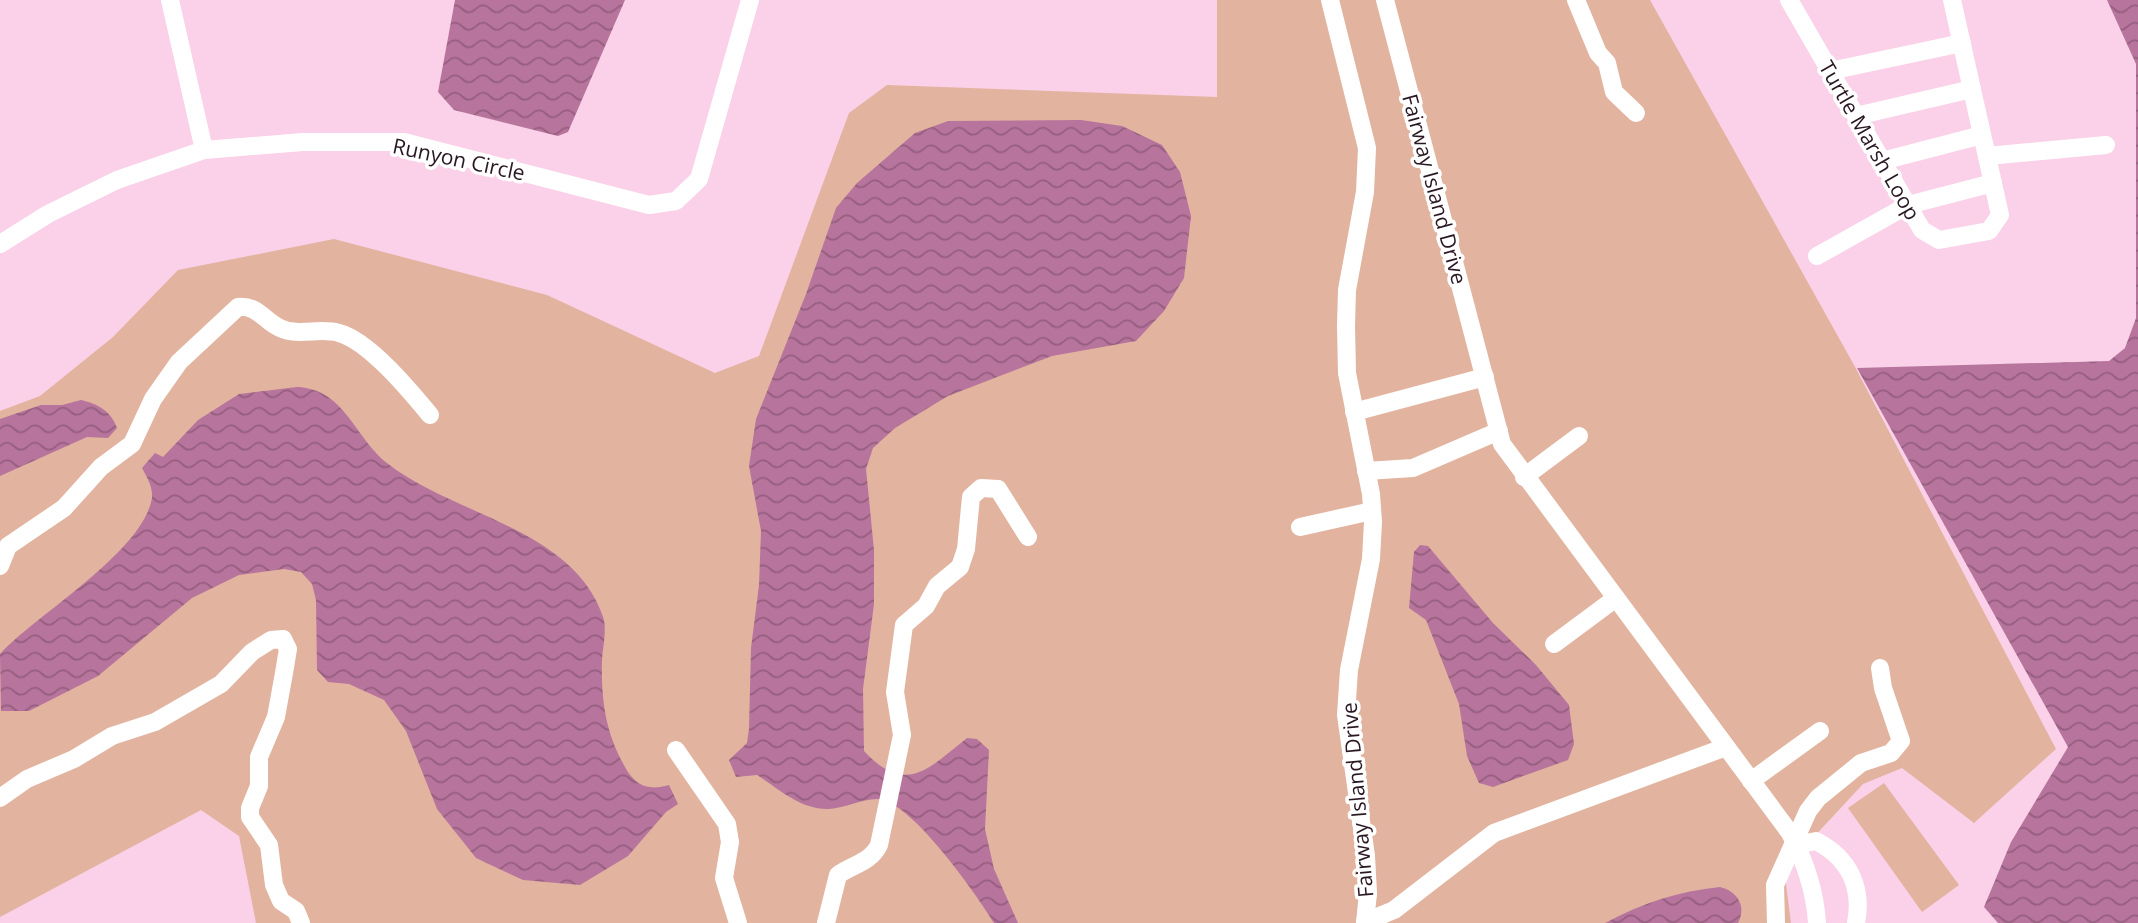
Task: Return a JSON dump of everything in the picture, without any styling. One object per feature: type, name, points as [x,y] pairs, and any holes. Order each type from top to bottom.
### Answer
[{"type":"street","points":[[170,0],[204,150]]},
{"type":"street","name":"Runyon Circle","points":[[0,244],[48,214],[117,180],[204,150],[303,142],[404,142],[649,205],[676,201],[699,179],[750,0]]},
{"type":"street","name":"Fairway Island Drive","points":[[1330,0],[1367,148],[1365,192],[1347,290],[1348,373],[1372,511],[1371,559],[1349,670],[1346,715],[1366,856],[1368,893],[1365,922],[1394,910],[1494,833],[1726,747]]},
{"type":"street","name":"Fairway Island Drive","points":[[1385,0],[1502,444],[1795,843],[1816,905],[1817,923]]},
{"type":"street","points":[[1576,0],[1598,53],[1607,63],[1614,92],[1636,113]]},
{"type":"street","name":"Turtle Marsh Loop","points":[[1789,0],[1922,230],[1939,240],[1989,231],[2000,215],[1952,0]]},
{"type":"street","points":[[1830,71],[1962,43]]},
{"type":"street","points":[[1856,116],[1972,89]]},
{"type":"street","points":[[1882,161],[1982,135]]},
{"type":"street","points":[[1987,156],[2106,145]]},
{"type":"street","points":[[1817,256],[1908,205],[1993,183]]},
{"type":"street","points":[[0,566],[8,546],[64,508],[101,467],[132,444],[153,399],[179,362],[238,307],[251,307],[287,330],[336,332],[348,336],[381,362],[430,415]]},
{"type":"street","points":[[1354,412],[1485,377]]},
{"type":"street","points":[[1366,471],[1413,468],[1499,431]]},
{"type":"street","points":[[1524,477],[1579,436]]},
{"type":"street","points":[[826,923],[834,881],[845,870],[875,854],[902,735],[895,677],[904,625],[926,606],[937,586],[960,567],[966,549],[971,497],[981,488],[998,489],[1028,537]]},
{"type":"street","points":[[1300,527],[1372,511]]},
{"type":"street","points":[[1554,644],[1616,598]]},
{"type":"street","points":[[0,798],[27,779],[74,759],[112,736],[155,722],[221,684],[252,652],[271,640],[283,639],[288,649],[276,717],[259,757],[259,786],[250,808],[250,817],[269,845],[274,885],[281,901],[296,911],[301,923]]},
{"type":"street","points":[[1776,923],[1775,885],[1795,843],[1800,822],[1818,798],[1861,763],[1898,748],[1900,735],[1886,699],[1880,668]]},
{"type":"street","points":[[1751,780],[1820,731]]},
{"type":"street","points":[[676,750],[727,824],[730,842],[724,878],[738,923]]},
{"type":"street","points":[[1795,843],[1816,841],[1846,865],[1858,893],[1856,923]]},
{"type":"shaded area","points":[[1217,0],[1650,0],[1854,365],[2056,749],[1974,823],[1902,768],[1863,784],[1784,869],[1791,923],[256,923],[239,836],[201,810],[0,917],[0,411],[40,396],[113,337],[178,270],[334,239],[547,295],[715,373],[759,356],[849,113],[887,85],[1217,97]]},
{"type":"shaded area","points":[[1884,783],[1959,885],[1922,912],[1848,808]]},
{"type":"water","points":[[455,0],[625,0],[568,132],[558,136],[454,110],[438,92]]},
{"type":"water","points":[[2107,0],[2138,0],[2138,923],[1998,923],[1984,907],[2011,842],[2068,747],[1857,368],[2109,361],[2125,348],[2136,318],[2136,64]]},
{"type":"water","points":[[1081,120],[1122,126],[1162,145],[1180,172],[1191,216],[1184,278],[1164,311],[1136,341],[1052,356],[948,396],[895,428],[873,448],[866,469],[874,550],[874,604],[863,689],[864,751],[879,765],[905,775],[928,768],[967,738],[977,739],[989,750],[985,829],[994,869],[1018,923],[994,923],[942,850],[907,814],[891,803],[871,799],[835,808],[819,808],[800,803],[757,775],[736,777],[729,760],[747,743],[751,648],[759,585],[761,531],[749,466],[756,419],[806,294],[836,208],[857,183],[915,133],[948,121]]},
{"type":"water","points":[[297,387],[327,396],[338,405],[387,463],[414,481],[539,543],[566,563],[588,587],[604,621],[602,688],[609,728],[618,754],[633,779],[649,787],[669,785],[678,804],[666,812],[628,856],[580,885],[523,880],[476,858],[437,809],[406,731],[384,700],[349,684],[328,682],[317,670],[316,600],[312,584],[301,572],[284,569],[239,575],[192,598],[98,676],[29,711],[1,711],[0,654],[110,561],[130,540],[144,519],[152,498],[151,486],[142,468],[155,453],[163,457],[198,420],[239,394]]},
{"type":"water","points":[[81,400],[98,406],[111,417],[117,428],[108,438],[87,437],[0,476],[0,419],[41,405],[62,405]]},
{"type":"water","points":[[1420,545],[1428,546],[1493,623],[1536,665],[1569,705],[1574,744],[1568,760],[1493,787],[1479,783],[1467,756],[1459,704],[1426,620],[1409,608],[1414,552]]},
{"type":"water","points":[[1720,887],[1739,900],[1741,917],[1738,923],[1605,923],[1661,899]]}]
